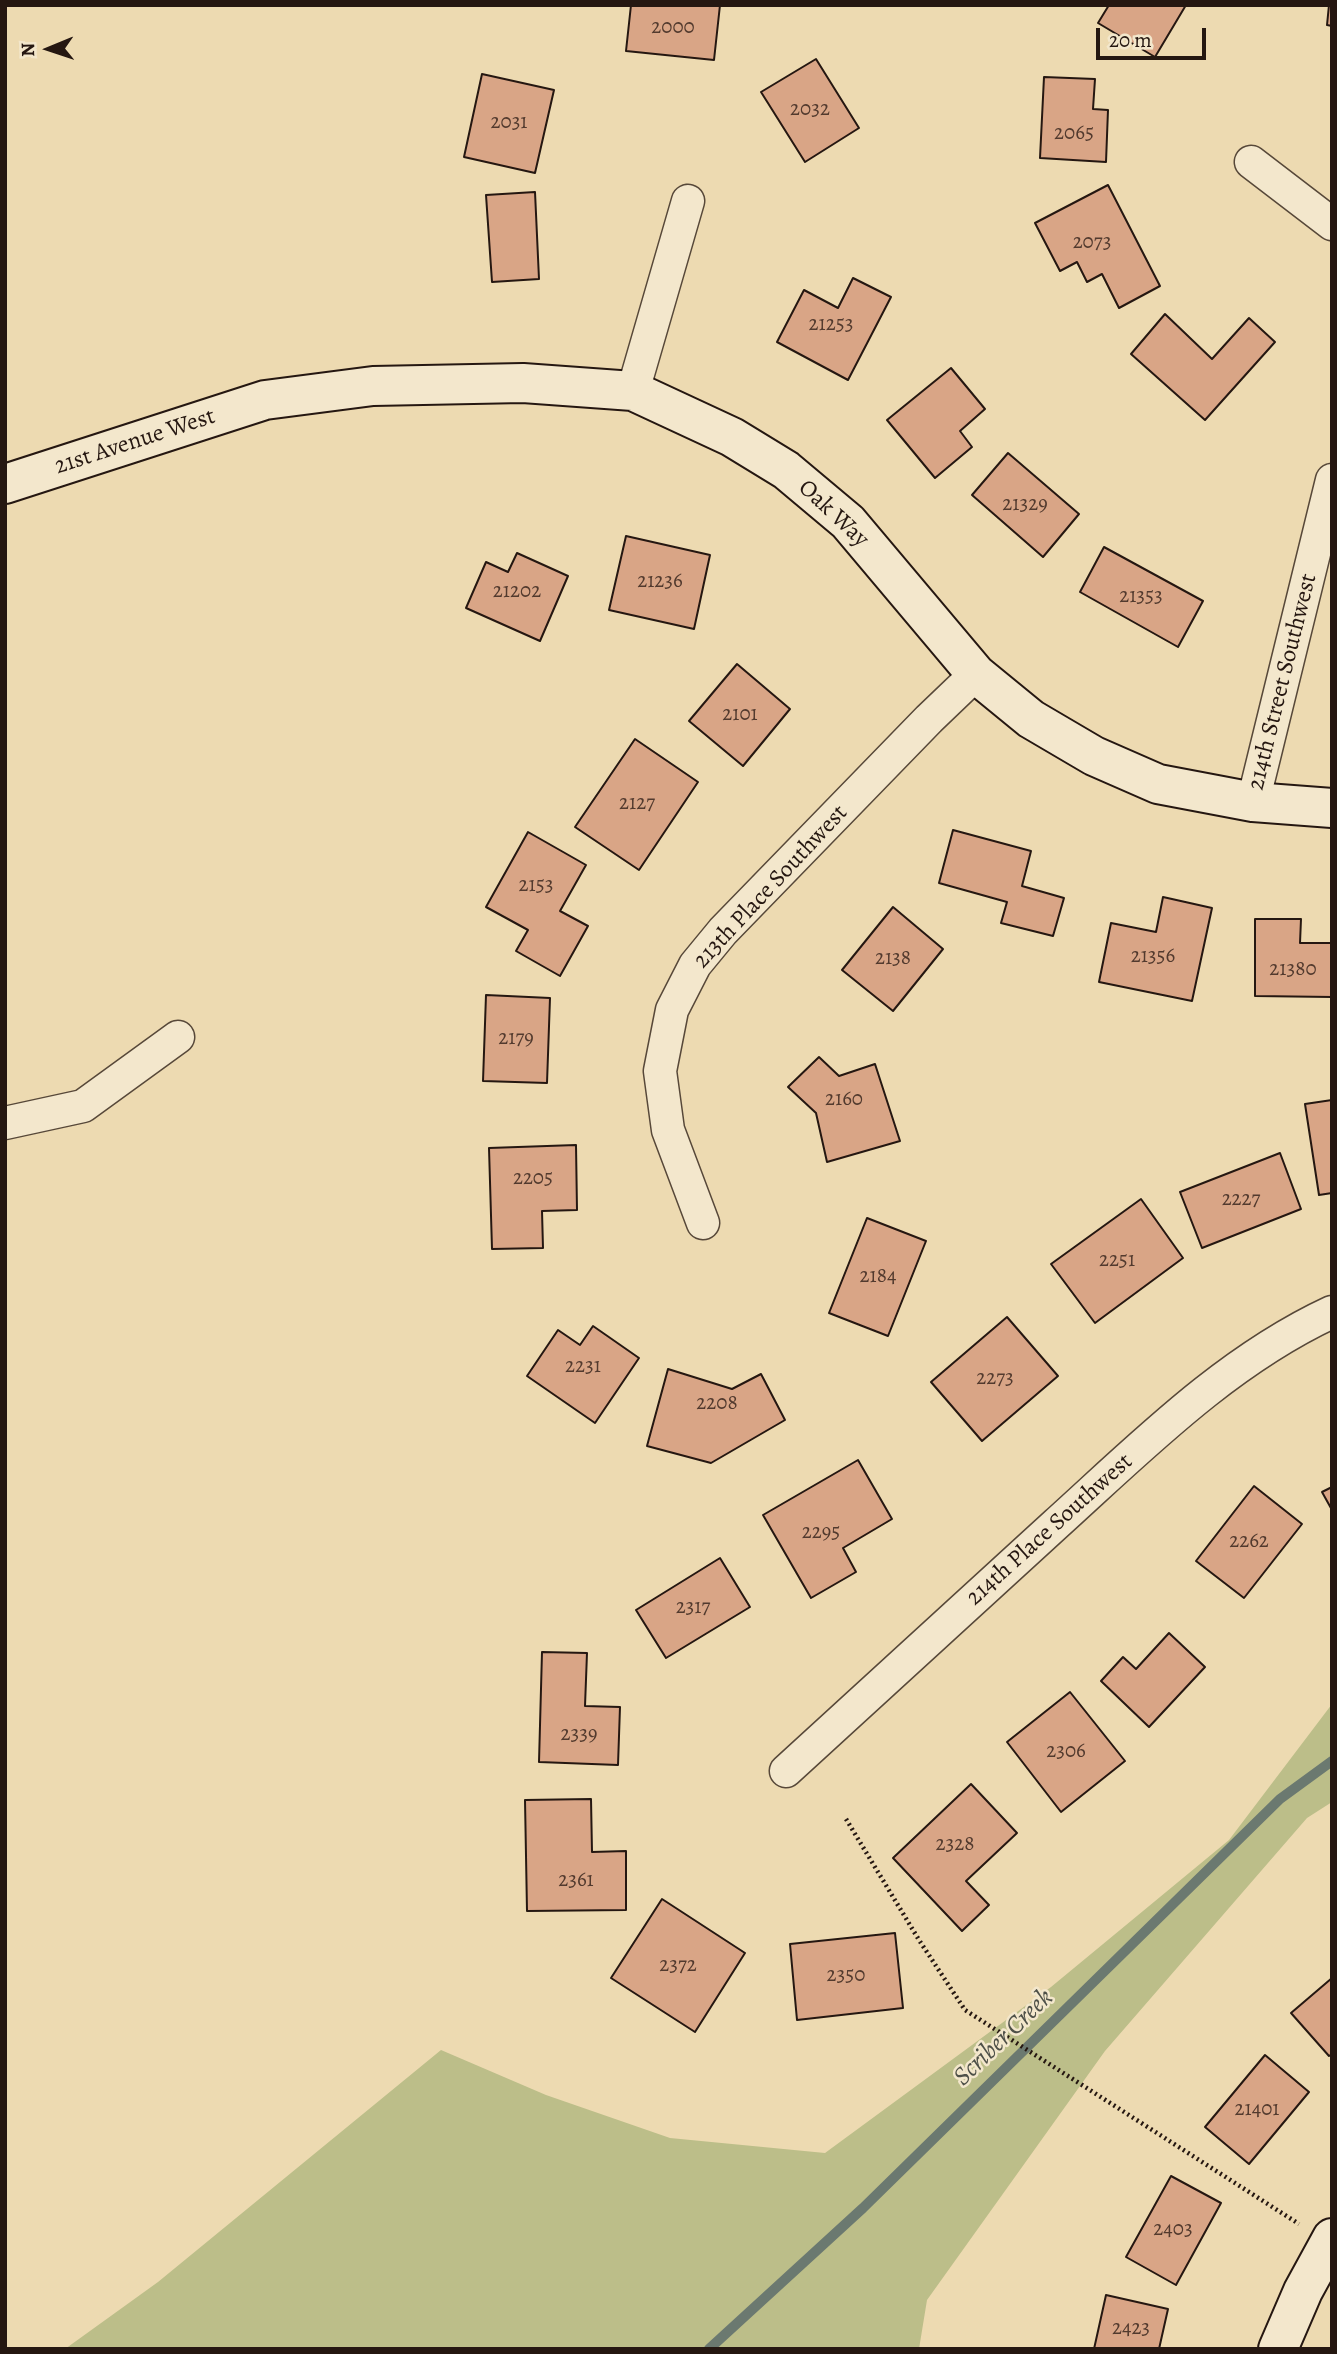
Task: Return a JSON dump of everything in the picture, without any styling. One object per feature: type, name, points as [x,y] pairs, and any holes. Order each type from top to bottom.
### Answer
[{"type":"street","points":[[1251,162],[1332,224]]},
{"type":"street","points":[[633,391],[688,201]]},
{"type":"street","name":"Oak Way","points":[[265,400],[373,386],[523,383],[633,391],[732,437],[786,470],[848,522],[976,674],[1031,719],[1094,756],[1157,784],[1254,802],[1332,808]]},
{"type":"street","name":"21st Avenue West","points":[[5,484],[265,400]]},
{"type":"street","name":"214th Street Southwest","points":[[1254,802],[1332,480]]},
{"type":"street","name":"213th Place Southwest","points":[[703,1223],[668,1130],[660,1071],[672,1010],[695,965],[723,931],[976,674]]},
{"type":"street","points":[[5,1123],[83,1106],[178,1037]]},
{"type":"street","name":"214th Place Southwest","points":[[786,1771],[1107,1477],[1218,1381],[1307,1324],[1332,1312]]},
{"type":"street","points":[[1278,2349],[1303,2291],[1316,2231]]},
{"type":"path","points":[[846,1819],[965,2010],[1316,2231]]},
{"type":"green space","points":[[1332,1704],[1332,1802],[1307,1818],[1105,2051],[927,2300],[919,2349],[65,2349],[158,2282],[441,2050],[546,2095],[670,2138],[825,2153],[1051,1987],[1229,1840]]},
{"type":"building","points":[[631,5],[720,5],[714,60],[626,51]]},
{"type":"building","points":[[1109,5],[1186,5],[1155,57],[1098,23]]},
{"type":"building","points":[[1329,5],[1332,5],[1332,26],[1327,25]]},
{"type":"building","points":[[816,59],[859,128],[805,162],[761,92]]},
{"type":"building","points":[[482,74],[554,90],[535,173],[464,157]]},
{"type":"building","points":[[1044,77],[1095,79],[1093,109],[1108,110],[1106,162],[1040,158]]},
{"type":"building","points":[[1108,185],[1160,286],[1119,308],[1102,274],[1087,282],[1077,262],[1060,271],[1035,223]]},
{"type":"building","points":[[535,192],[539,279],[492,282],[486,195]]},
{"type":"building","points":[[853,278],[891,297],[848,380],[777,342],[804,290],[838,308]]},
{"type":"building","points":[[1165,314],[1212,359],[1249,318],[1275,342],[1205,420],[1131,354]]},
{"type":"building","points":[[951,368],[985,409],[960,431],[972,447],[935,478],[887,420]]},
{"type":"building","points":[[1008,453],[1079,514],[1043,557],[972,495]]},
{"type":"building","points":[[626,536],[710,555],[694,629],[609,610]]},
{"type":"building","points":[[1104,547],[1203,601],[1178,647],[1080,592]]},
{"type":"building","points":[[517,553],[568,576],[540,641],[466,608],[486,562],[508,572]]},
{"type":"building","points":[[737,664],[790,709],[743,766],[689,721]]},
{"type":"building","points":[[635,739],[698,782],[639,870],[575,827]]},
{"type":"building","points":[[953,830],[1031,851],[1022,886],[1064,898],[1053,936],[1001,923],[1007,902],[939,883]]},
{"type":"building","points":[[528,832],[586,865],[560,911],[588,926],[560,976],[516,951],[528,930],[486,907]]},
{"type":"building","points":[[1163,897],[1212,908],[1192,1001],[1099,982],[1111,923],[1156,932]]},
{"type":"building","points":[[893,907],[943,949],[893,1011],[842,970]]},
{"type":"building","points":[[1255,919],[1301,919],[1300,943],[1332,943],[1332,997],[1255,996]]},
{"type":"building","points":[[486,995],[550,998],[547,1083],[483,1081]]},
{"type":"building","points":[[819,1057],[839,1076],[875,1064],[900,1141],[827,1162],[816,1113],[788,1087]]},
{"type":"building","points":[[1332,1100],[1332,1193],[1319,1195],[1305,1104]]},
{"type":"building","points":[[576,1145],[577,1210],[542,1211],[543,1248],[492,1249],[489,1148]]},
{"type":"building","points":[[1280,1153],[1301,1209],[1202,1248],[1180,1192]]},
{"type":"building","points":[[1141,1199],[1183,1258],[1095,1323],[1051,1264]]},
{"type":"building","points":[[867,1218],[926,1241],[888,1336],[829,1313]]},
{"type":"building","points":[[1007,1317],[1058,1376],[982,1441],[931,1382]]},
{"type":"building","points":[[593,1326],[639,1358],[595,1423],[527,1376],[558,1330],[580,1345]]},
{"type":"building","points":[[668,1369],[732,1389],[761,1374],[785,1420],[711,1463],[647,1446]]},
{"type":"building","points":[[858,1460],[892,1519],[843,1548],[856,1572],[811,1598],[763,1515]]},
{"type":"building","points":[[1254,1486],[1302,1524],[1244,1598],[1196,1561]]},
{"type":"building","points":[[1332,1487],[1332,1510],[1322,1492]]},
{"type":"building","points":[[720,1558],[750,1607],[666,1658],[636,1610]]},
{"type":"building","points":[[1169,1633],[1205,1667],[1149,1727],[1101,1681],[1123,1657],[1136,1669]]},
{"type":"building","points":[[542,1652],[587,1653],[585,1706],[620,1707],[618,1765],[539,1762]]},
{"type":"building","points":[[1070,1692],[1125,1761],[1061,1812],[1007,1742]]},
{"type":"building","points":[[971,1784],[1017,1833],[966,1881],[989,1905],[962,1931],[893,1858]]},
{"type":"building","points":[[591,1799],[592,1852],[626,1851],[626,1910],[527,1911],[525,1800]]},
{"type":"building","points":[[662,1899],[745,1953],[695,2032],[611,1978]]},
{"type":"building","points":[[895,1933],[903,2008],[797,2020],[790,1944]]},
{"type":"building","points":[[1332,1978],[1332,2054],[1329,2056],[1291,2013]]},
{"type":"building","points":[[1265,2055],[1309,2092],[1249,2164],[1205,2127]]},
{"type":"building","points":[[1171,2176],[1221,2203],[1176,2285],[1126,2257]]},
{"type":"building","points":[[1106,2295],[1168,2309],[1159,2349],[1094,2349]]},
{"type":"waterway","name":"Scriber Creek","points":[[709,2349],[863,2208],[1280,1799],[1332,1761]]}]
